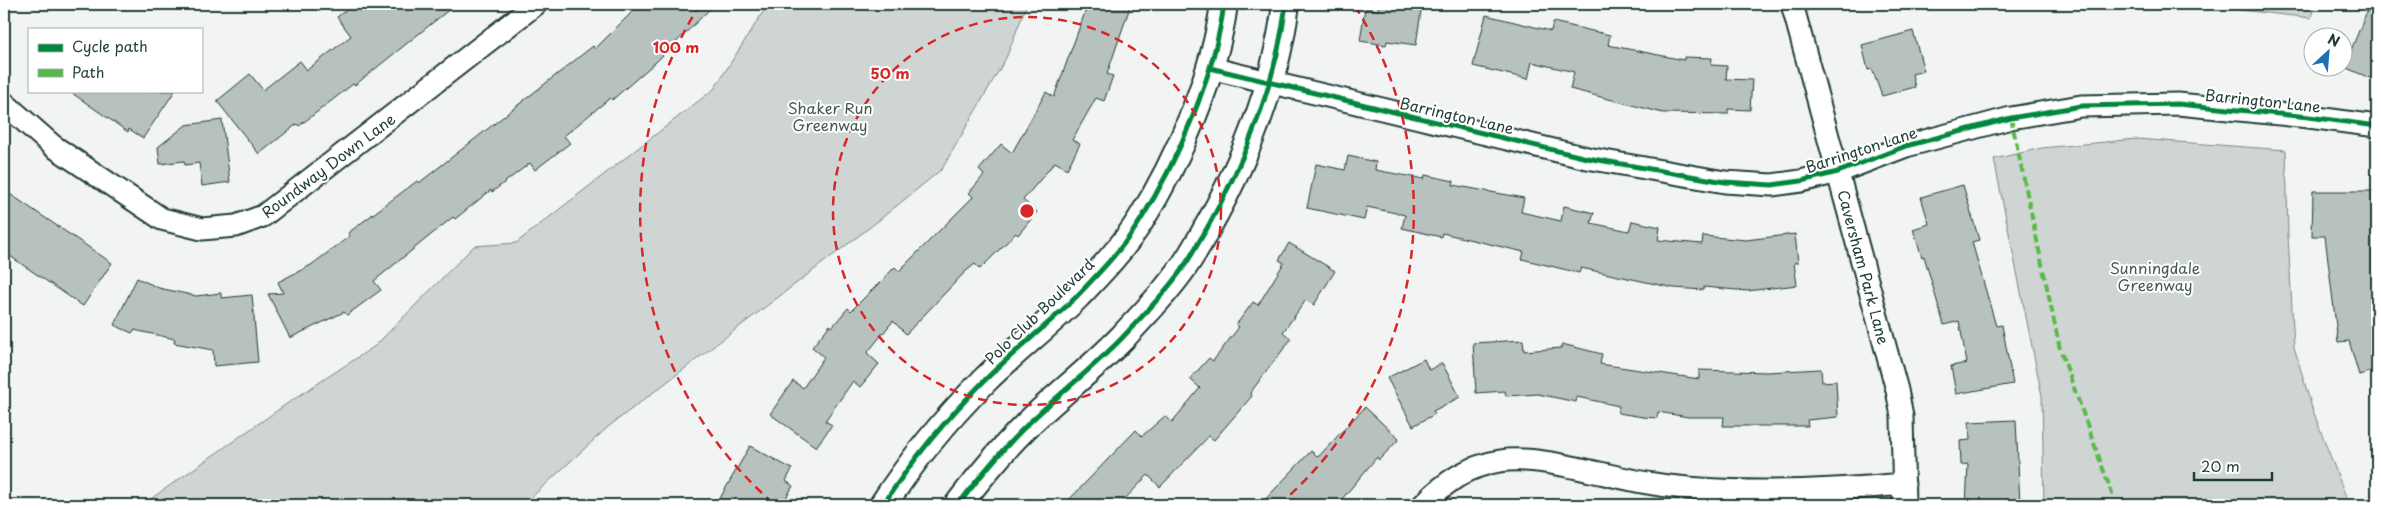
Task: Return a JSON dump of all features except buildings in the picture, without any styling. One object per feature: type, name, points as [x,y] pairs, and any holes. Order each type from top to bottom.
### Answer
[{"type":"street","name":"Roundway Down Lane","points":[[4,103],[53,146],[162,218],[202,229],[236,226],[263,216],[536,4]]},
{"type":"street","name":"Polo Club Boulevard","points":[[883,505],[932,438],[986,380],[1077,296],[1119,249],[1140,221],[1165,175],[1204,88],[1224,4]]},
{"type":"street","points":[[958,505],[979,477],[1028,423],[1121,339],[1192,255],[1234,174],[1263,108],[1286,4]]},
{"type":"street","name":"Caversham Park Lane","points":[[1792,4],[1897,390],[1902,416],[1904,505]]},
{"type":"street","name":"Barrington Lane","points":[[1210,68],[1586,158],[1725,182],[1772,185],[1801,181],[1838,172],[1916,143],[2011,118],[2081,106],[2178,104],[2377,126]]},
{"type":"street","points":[[1423,505],[1438,490],[1463,472],[1502,460],[1537,461],[1654,484],[1710,490],[1846,490],[1904,484]]},
{"type":"green space","name":"Shaker Run Greenway","points":[[768,4],[1027,4],[1006,58],[942,169],[878,221],[608,427],[523,505],[142,505],[288,403],[375,346],[474,246],[516,243],[714,89]]},
{"type":"green space","points":[[2188,4],[2314,4],[2311,18]]},
{"type":"green space","name":"Sunningdale Greenway","points":[[2137,139],[2286,150],[2294,347],[2312,408],[2349,505],[2044,505],[2042,396],[1994,159],[2042,148]]},
{"type":"marked path","points":[[2011,118],[2060,349],[2116,505]]},
{"type":"cycle path","points":[[883,505],[918,456],[957,409],[996,369],[1077,296],[1126,241],[1140,221],[1168,172],[1193,116],[1212,59],[1224,4]]},
{"type":"cycle path","points":[[958,505],[1010,442],[1122,338],[1185,265],[1225,195],[1252,134],[1273,70],[1286,4]]},
{"type":"cycle path","points":[[1210,68],[1587,158],[1725,182],[1772,185],[1801,181],[1838,172],[1906,146],[2011,118],[2081,106],[2178,104],[2377,126]]}]
